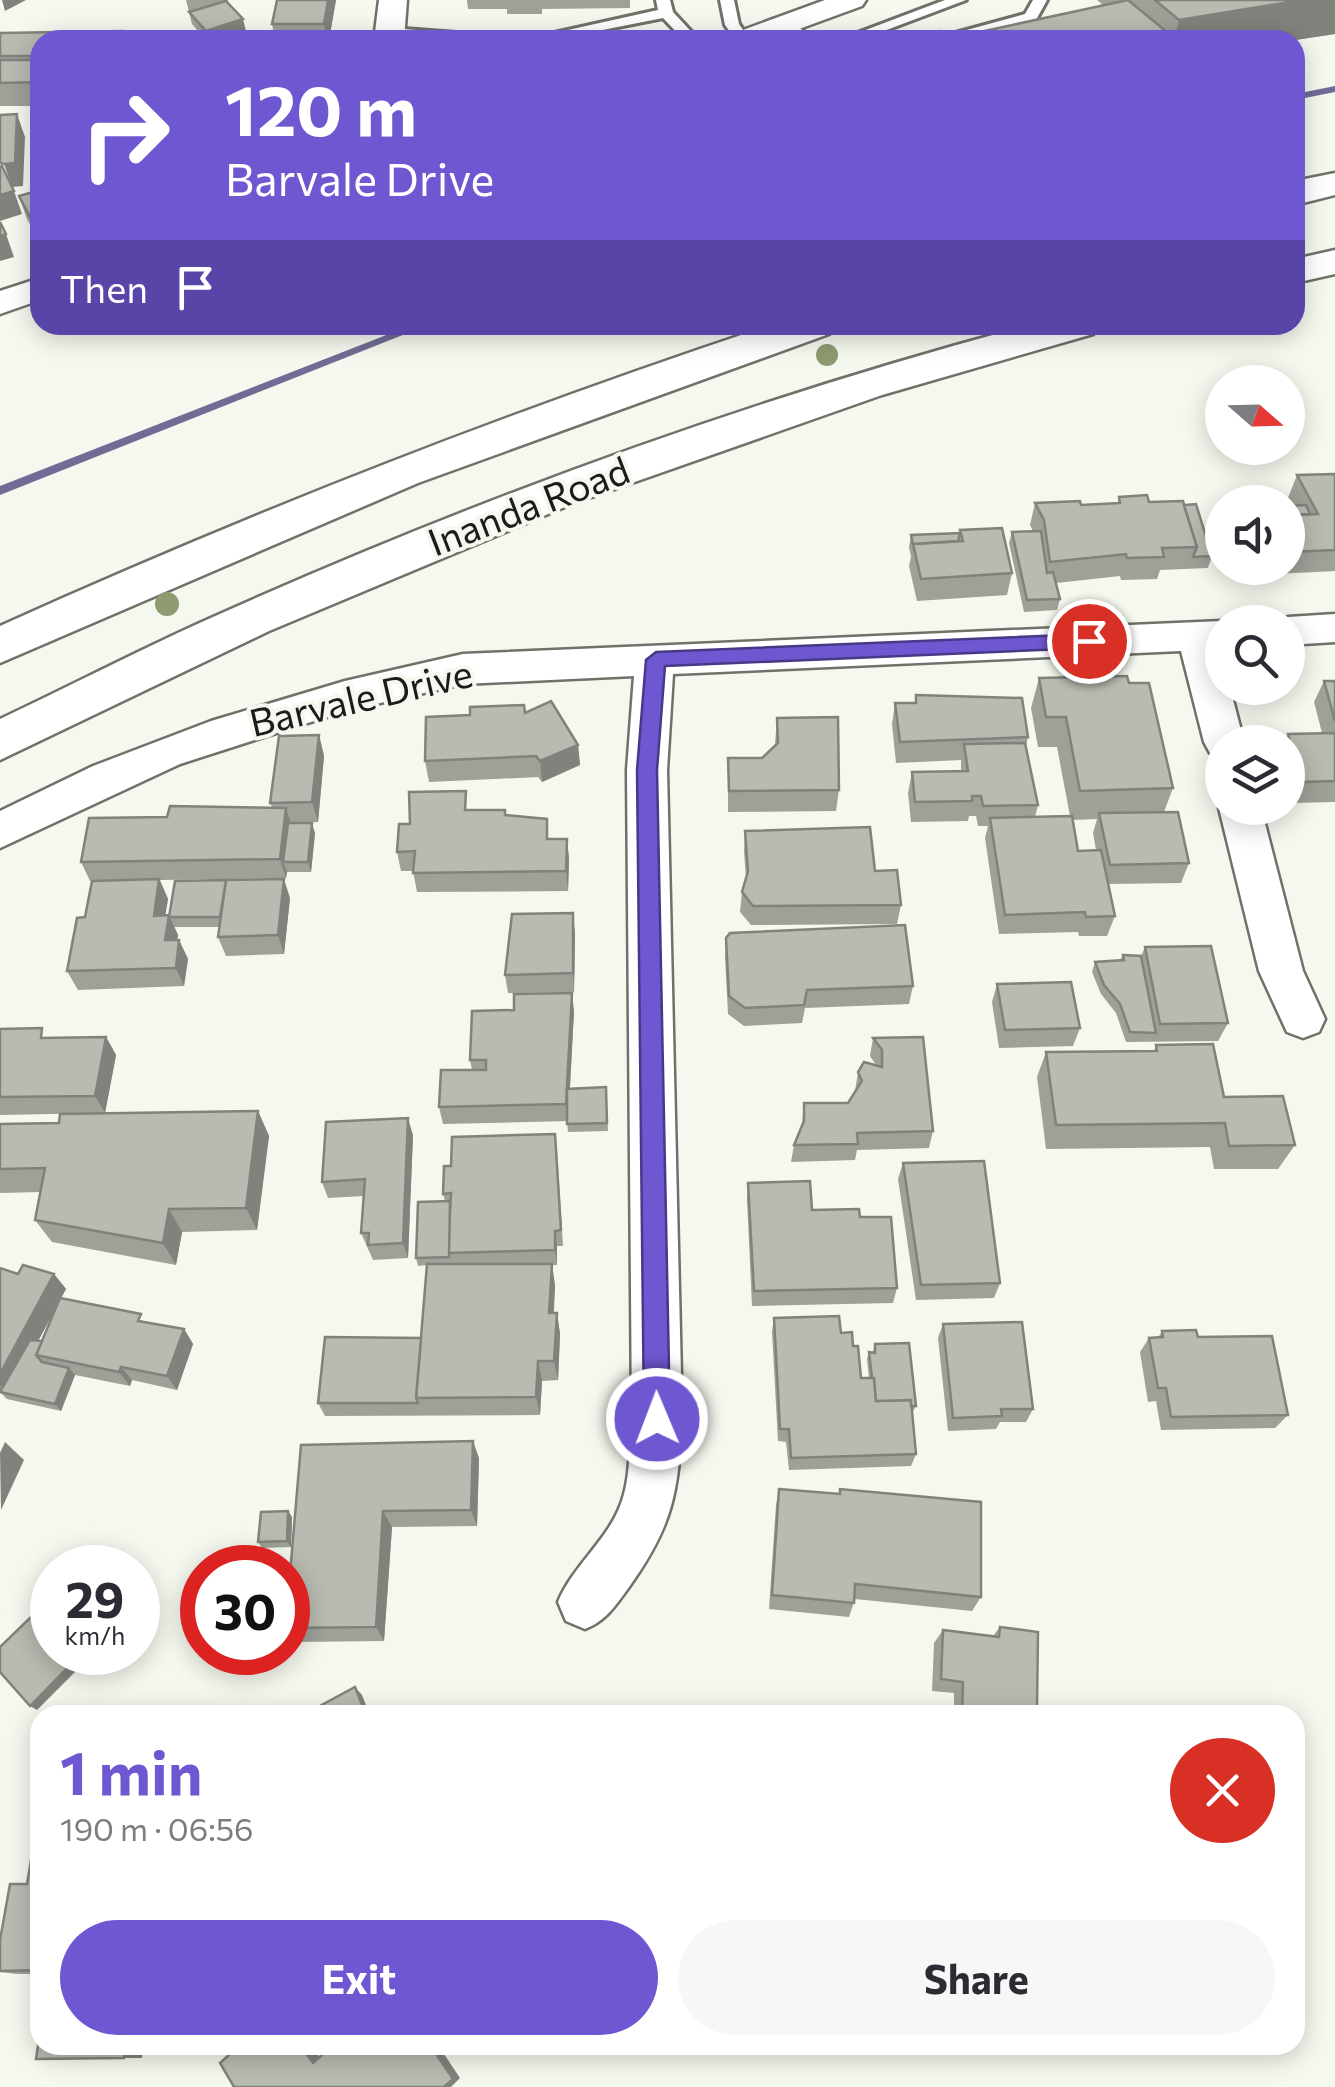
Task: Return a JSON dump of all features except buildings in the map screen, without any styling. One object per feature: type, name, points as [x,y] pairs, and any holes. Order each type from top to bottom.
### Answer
[{"type":"main road","points":[[1305,191],[1335,184]]},
{"type":"main road","points":[[1305,269],[1335,262]]},
{"type":"main road","name":"Inanda Road","points":[[0,646],[177,563],[414,466],[637,383],[783,335]]},
{"type":"main road","name":"Inanda Road","points":[[0,742],[249,620],[526,505],[960,358],[1042,335]]},
{"type":"street","points":[[390,30],[393,0]]},
{"type":"street","points":[[800,30],[852,0]]},
{"type":"street","points":[[0,303],[30,292]]},
{"type":"street","points":[[1305,630],[1335,628]]},
{"type":"street","name":"Barvale Drive","points":[[0,831],[47,805],[237,727],[368,689],[463,669],[1205,636]]},
{"type":"street","points":[[586,1602],[641,1525],[653,1480],[657,1419],[647,770],[656,660]]},
{"type":"street","points":[[1244,825],[1281,971],[1303,1019]]},
{"type":"lane","points":[[727,0],[735,30]]},
{"type":"lane","points":[[874,30],[959,0]]},
{"type":"lane","points":[[976,30],[1031,16],[1040,0]]},
{"type":"lane","points":[[571,30],[664,7],[684,30]]},
{"type":"waterway","points":[[1305,95],[1335,89]]},
{"type":"waterway","points":[[0,491],[397,335]]},
{"type":"route","points":[[657,1419],[647,770],[656,660],[1089,641]]}]
